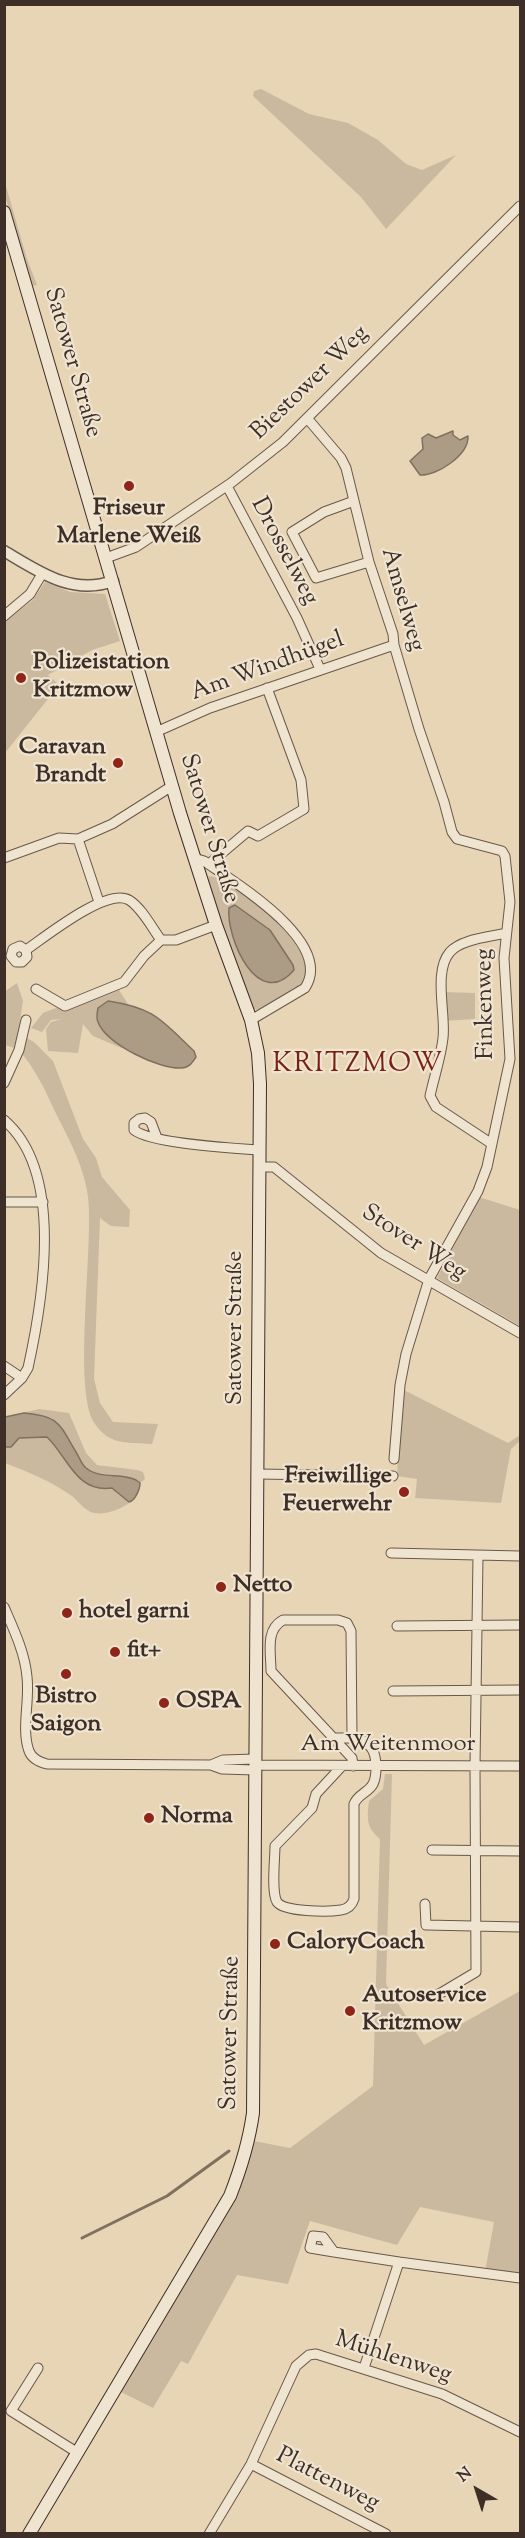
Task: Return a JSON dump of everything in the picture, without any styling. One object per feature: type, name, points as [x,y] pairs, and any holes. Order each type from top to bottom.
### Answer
[{"type":"main road","name":"Satower Straße","points":[[4,212],[172,786],[216,925],[251,1020],[258,1053],[253,2113],[246,2152],[230,2196],[29,2534]]},
{"type":"street","name":"Biestower Weg","points":[[106,558],[136,548],[227,486],[275,448],[520,206]]},
{"type":"street","name":"Amselweg","points":[[307,418],[341,458],[346,468],[369,562],[393,634],[394,645],[419,729],[444,802]]},
{"type":"street","name":"Drosselweg","points":[[227,486],[297,618],[320,669]]},
{"type":"street","points":[[354,501],[324,512],[292,532],[316,578],[369,562]]},
{"type":"street","points":[[4,551],[42,574],[59,581],[82,586],[113,581]]},
{"type":"street","points":[[4,616],[30,594],[42,574]]},
{"type":"street","name":"Am Windhügel","points":[[156,732],[210,708],[394,645]]},
{"type":"street","points":[[209,864],[248,831],[258,836],[304,809],[301,780],[267,688]]},
{"type":"street","points":[[4,858],[59,838],[78,838],[112,824],[172,786]]},
{"type":"street","name":"Finkenweg","points":[[394,1459],[402,1369],[429,1279],[478,1191],[487,1167],[510,1059],[504,958],[510,902],[505,856],[496,848],[457,839],[452,832],[444,802]]},
{"type":"street","points":[[78,838],[99,902]]},
{"type":"street","points":[[194,858],[209,864],[279,916],[295,932],[305,948],[312,969],[310,980],[305,988],[251,1020]]},
{"type":"street","points":[[26,950],[99,902],[114,897],[128,899],[161,940]]},
{"type":"street","points":[[36,989],[64,1006],[124,982],[144,956],[161,940],[176,940],[216,925]]},
{"type":"street","name":"Finkenweg","points":[[492,1144],[436,1107],[430,1096],[443,1037],[442,973],[446,956],[451,950],[466,943],[506,933]]},
{"type":"street","points":[[4,1083],[19,1050],[26,1020]]},
{"type":"street","points":[[4,1120],[18,1134],[27,1149],[42,1188],[44,1284],[28,1368],[22,1378],[4,1395]]},
{"type":"street","points":[[158,1138],[259,1150]]},
{"type":"street","name":"Stover Weg","points":[[259,1167],[274,1167],[381,1253],[520,1333]]},
{"type":"street","points":[[4,1202],[43,1202]]},
{"type":"street","points":[[4,1366],[22,1378]]},
{"type":"street","points":[[256,1474],[393,1476]]},
{"type":"street","points":[[392,1552],[520,1556]]},
{"type":"street","points":[[434,1997],[476,1972],[474,1927],[478,1556]]},
{"type":"street","name":"Am Weitenmoor","points":[[4,1607],[24,1655],[27,1678],[27,1743],[29,1754],[37,1761],[57,1764],[211,1766],[222,1769],[255,1765],[520,1766]]},
{"type":"street","points":[[352,1737],[351,1631],[347,1623],[338,1620],[283,1620],[271,1630],[271,1671],[352,1758],[352,1766]]},
{"type":"street","points":[[397,1626],[520,1625]]},
{"type":"street","points":[[393,1691],[520,1690]]},
{"type":"street","points":[[334,1738],[359,1738],[373,1749],[374,1783],[358,1796],[354,1804],[354,1899],[352,1905],[342,1910],[287,1910],[279,1905],[275,1897],[275,1846],[312,1808],[316,1794],[342,1766]]},
{"type":"street","points":[[432,1850],[520,1851]]},
{"type":"street","points":[[425,1904],[426,1925],[520,1927]]},
{"type":"street","points":[[334,2252],[520,2278]]},
{"type":"street","points":[[364,2368],[399,2262]]},
{"type":"street","name":"Mühlenweg","points":[[209,2534],[251,2464],[296,2366],[309,2355],[316,2354],[364,2368],[442,2394],[520,2432]]},
{"type":"street","points":[[38,2368],[11,2411],[78,2453]]},
{"type":"street","name":"Plattenweg","points":[[251,2464],[386,2534]]},
{"type":"shaded area","points":[[261,89],[309,114],[348,123],[378,140],[406,164],[422,170],[456,155],[386,229],[361,197],[253,96],[254,91]]},
{"type":"shaded area","points":[[4,179],[27,259],[37,285],[32,286],[5,196]]},
{"type":"shaded area","points":[[453,431],[453,435],[460,440],[468,436],[467,443],[458,457],[435,472],[420,475],[410,461],[423,449],[422,438],[428,434],[436,438]]},
{"type":"shaded area","points":[[45,582],[70,592],[105,594],[120,641],[92,650],[48,675],[59,685],[5,753],[5,622],[33,600]]},
{"type":"shaded area","points":[[209,876],[220,879],[248,895],[289,932],[306,958],[307,970],[303,986],[259,1010],[254,1009],[221,924],[207,879]]},
{"type":"shaded area","points":[[235,905],[270,930],[293,965],[294,970],[281,981],[268,982],[257,977],[247,966],[239,952],[229,921],[229,908]]},
{"type":"shaded area","points":[[17,983],[23,1001],[18,1033],[34,1042],[53,1061],[83,1139],[96,1158],[102,1177],[130,1210],[129,1227],[111,1226],[100,1218],[94,1379],[100,1403],[113,1422],[158,1424],[152,1444],[127,1443],[107,1436],[95,1424],[88,1407],[84,1351],[89,1219],[86,1184],[68,1137],[41,1083],[21,1054],[5,1045],[4,992]]},
{"type":"shaded area","points":[[119,990],[128,1004],[108,1001],[101,1029],[124,1049],[93,1036],[83,1024],[78,1053],[48,1051],[46,1029],[51,1022],[62,1019],[51,1020],[42,1032],[31,1028],[43,1013],[56,1008],[70,1008]]},
{"type":"shaded area","points":[[441,992],[475,993],[475,1019],[443,1021]]},
{"type":"shaded area","points":[[108,1001],[137,1007],[156,1017],[194,1051],[196,1057],[189,1066],[172,1068],[148,1060],[122,1047],[111,1039],[97,1020],[98,1008]]},
{"type":"shaded area","points":[[479,1197],[520,1210],[520,1326],[437,1278]]},
{"type":"shaded area","points":[[402,1389],[508,1443],[520,1435],[520,1441],[511,1449],[501,1503],[415,1498],[417,1479],[397,1476]]},
{"type":"shaded area","points":[[39,1409],[69,1413],[86,1453],[97,1465],[143,1472],[145,1479],[140,1483],[139,1490],[131,1502],[117,1510],[94,1513],[56,1486],[5,1463],[5,1417]]},
{"type":"shaded area","points":[[24,1413],[45,1416],[57,1423],[83,1465],[92,1472],[124,1476],[140,1483],[135,1497],[129,1502],[112,1488],[100,1488],[81,1479],[47,1437],[19,1438],[11,1447],[5,1447],[5,1417]]},
{"type":"shaded area","points":[[385,1774],[392,1774],[386,1984],[424,2045],[520,1991],[520,2276],[485,2272],[494,2222],[420,2207],[397,2245],[310,2221],[288,2284],[237,2275],[188,2364],[181,2361],[153,2408],[121,2392],[232,2202],[248,2163],[254,2141],[290,2148],[373,2086],[380,1839],[368,1822],[368,1813],[369,1801],[383,1789]]},
{"type":"waterway","points":[[82,2238],[167,2196],[229,2151]]},
{"type":"place","name":"Friseur Marlene Weiß","points":[[129,486]]},
{"type":"place","name":"Polizeistation Kritzmow","points":[[21,678]]},
{"type":"place","name":"Caravan Brandt","points":[[118,763]]},
{"type":"place","name":"Freiwillige Feuerwehr","points":[[404,1492]]},
{"type":"place","name":"Netto","points":[[221,1587]]},
{"type":"place","name":"hotel garni","points":[[67,1613]]},
{"type":"place","name":"fit+","points":[[115,1652]]},
{"type":"place","name":"Bistro Saigon","points":[[66,1674]]},
{"type":"place","name":"OSPA","points":[[164,1703]]},
{"type":"place","name":"Norma","points":[[149,1818]]},
{"type":"place","name":"CaloryCoach","points":[[275,1944]]},
{"type":"place","name":"Autoservice Kritzmow","points":[[350,2011]]},
{"type":"district","name":"KRITZMOW","points":[[358,1066]]}]
